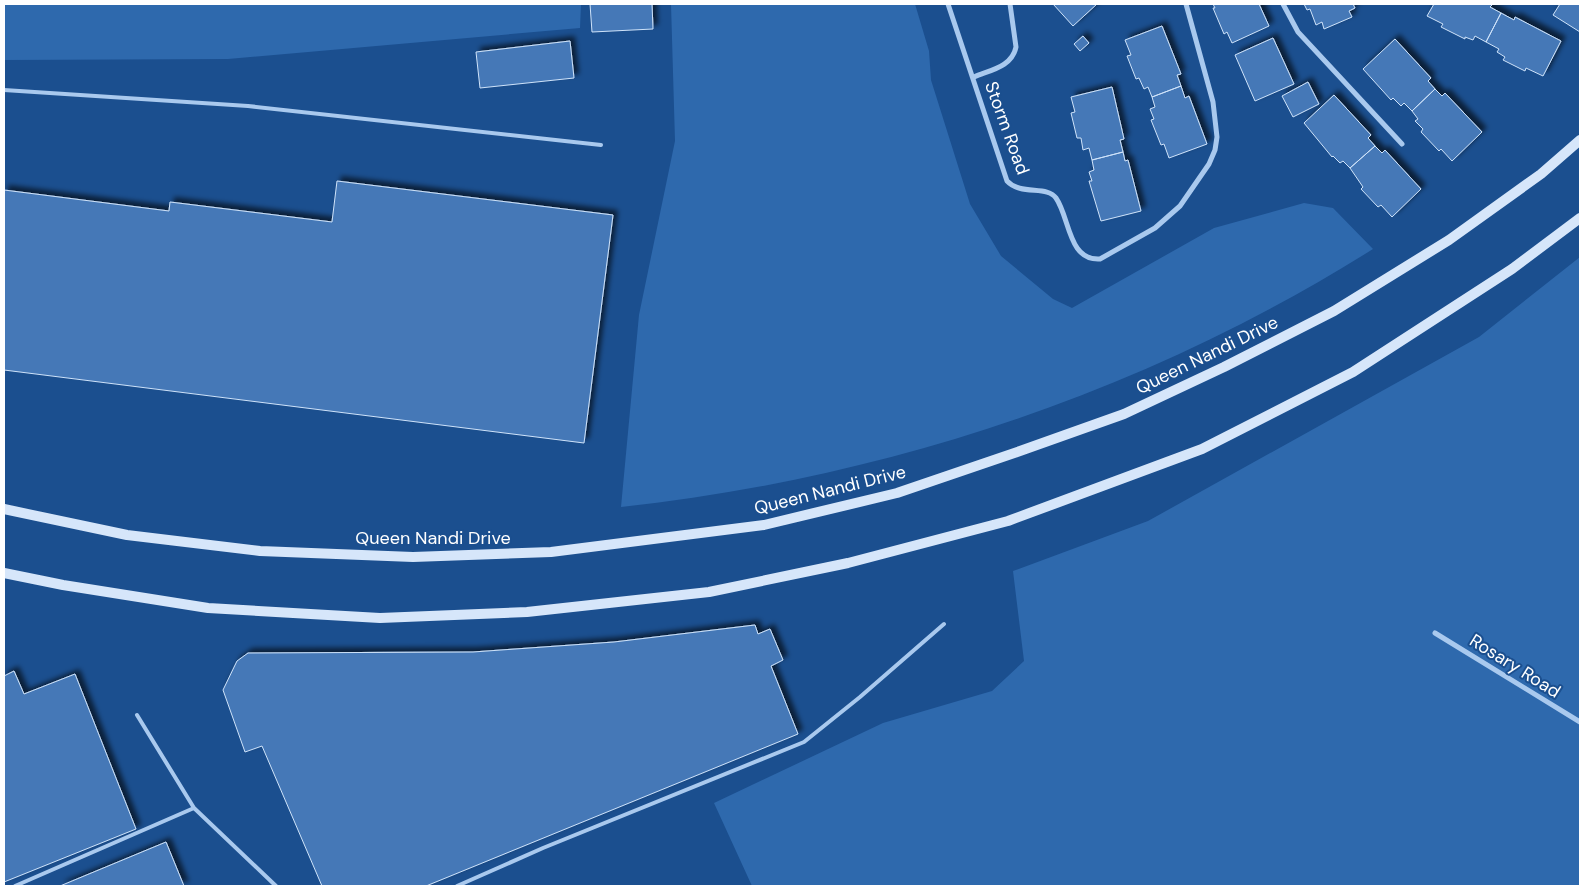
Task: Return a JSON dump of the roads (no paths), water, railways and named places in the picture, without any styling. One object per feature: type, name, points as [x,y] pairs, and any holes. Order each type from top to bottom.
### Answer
[{"type":"main road","name":"Queen Nandi Drive","points":[[4,509],[127,535],[260,551],[413,557],[551,552],[764,525],[897,493],[1124,414],[1216,371],[1334,311],[1449,240],[1541,174],[1580,140]]},
{"type":"main road","points":[[4,573],[63,585],[208,608],[380,618],[528,612],[709,592],[848,563],[1008,521],[1202,449],[1353,372],[1512,269],[1580,218]]},
{"type":"street","name":"Storm Road","points":[[948,4],[1007,180],[1012,186],[1021,190],[1047,193],[1056,198],[1078,250],[1085,257],[1100,259],[1155,228],[1180,206],[1215,150],[1217,137],[1214,102],[1186,4]]},
{"type":"street","points":[[974,77],[1006,64],[1015,54],[1016,47],[1010,4]]},
{"type":"street","points":[[1284,4],[1303,38],[1402,144]]},
{"type":"street","name":"Rosary Road","points":[[1435,633],[1580,722]]},
{"type":"lane","points":[[4,90],[238,106],[601,145]]},
{"type":"lane","points":[[457,886],[542,848],[804,742],[860,697],[944,624]]},
{"type":"lane","points":[[137,715],[194,808],[276,886]]},
{"type":"lane","points":[[15,886],[194,808]]}]
